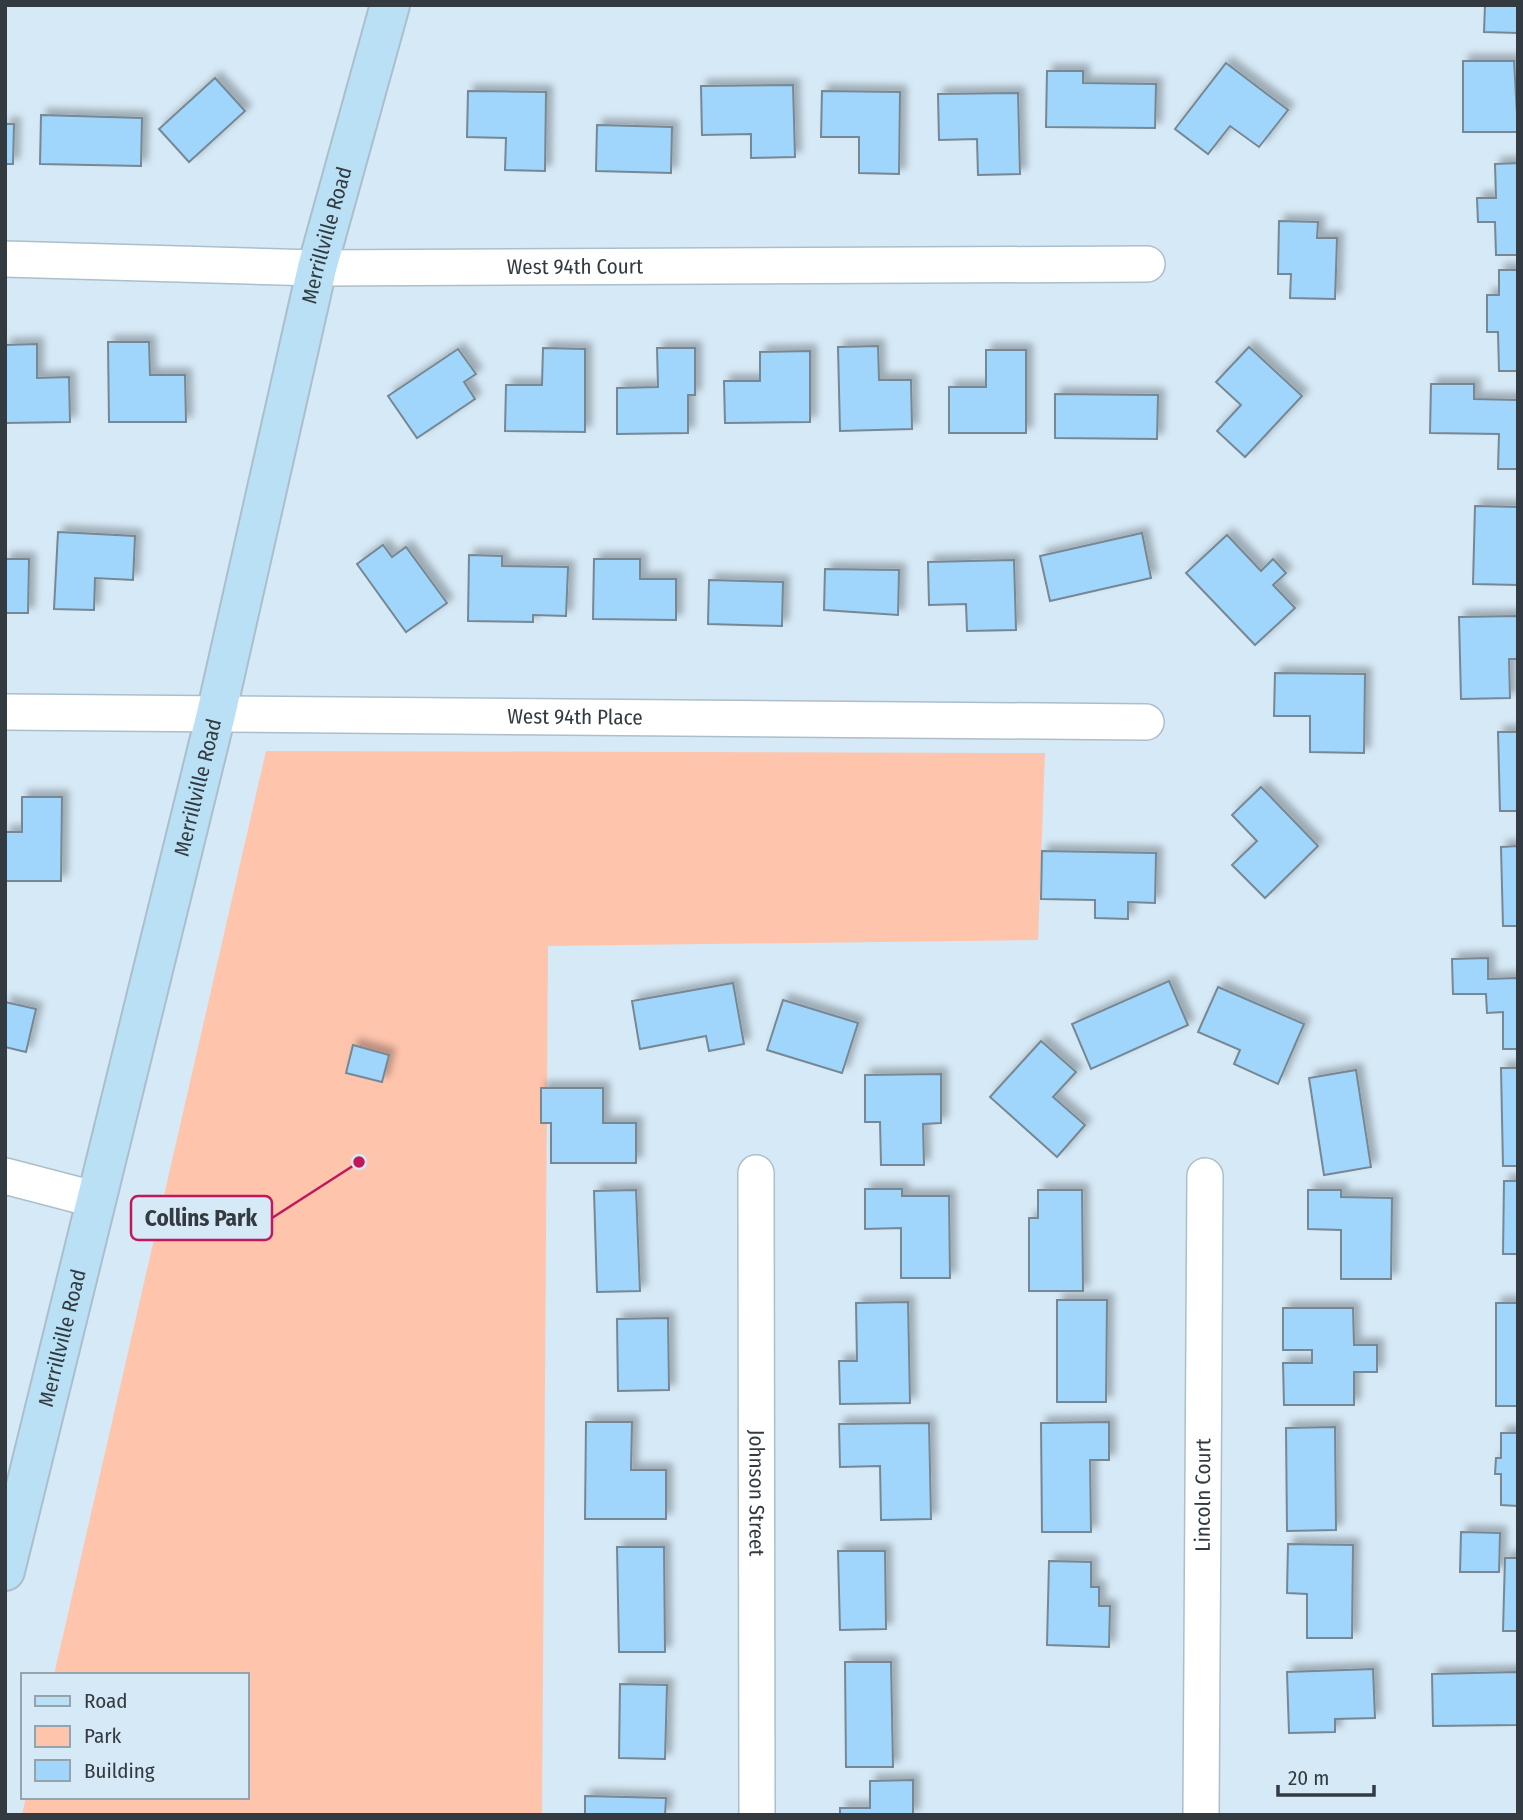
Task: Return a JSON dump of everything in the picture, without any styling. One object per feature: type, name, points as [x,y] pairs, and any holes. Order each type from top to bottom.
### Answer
[{"type":"street","name":"Merrillville Road","points":[[5,1571],[216,714],[317,268],[390,5]]},
{"type":"street","name":"West 94th Court","points":[[5,259],[317,268],[1147,264]]},
{"type":"street","name":"West 94th Place","points":[[5,712],[1146,722]]},
{"type":"street","name":"Johnson Street","points":[[756,1174],[757,1815]]},
{"type":"street","points":[[5,1176],[97,1200]]},
{"type":"street","name":"Lincoln Court","points":[[1201,1815],[1205,1176]]},
{"type":"green space","points":[[266,751],[1045,753],[1038,940],[548,946],[542,1815],[22,1815],[26,1799],[248,1799],[248,1673],[54,1673]]},
{"type":"building","points":[[1485,5],[1518,5],[1518,33],[1484,32]]},
{"type":"building","points":[[1463,61],[1514,61],[1518,132],[1463,132]]},
{"type":"building","points":[[1226,63],[1288,110],[1259,147],[1230,126],[1208,154],[1175,129]]},
{"type":"building","points":[[1047,71],[1083,71],[1083,83],[1156,84],[1155,128],[1046,127]]},
{"type":"building","points":[[215,78],[245,111],[189,162],[159,129]]},
{"type":"building","points":[[793,85],[795,157],[751,158],[751,134],[702,135],[701,86]]},
{"type":"building","points":[[468,91],[546,92],[545,171],[505,170],[506,138],[467,137]]},
{"type":"building","points":[[822,91],[900,92],[899,174],[859,173],[859,137],[821,137]]},
{"type":"building","points":[[1018,93],[1020,174],[978,175],[977,139],[939,140],[938,94]]},
{"type":"building","points":[[41,115],[142,118],[141,166],[40,164]]},
{"type":"building","points":[[5,124],[14,124],[13,164],[5,164]]},
{"type":"building","points":[[597,125],[672,127],[671,173],[596,171]]},
{"type":"building","points":[[1518,163],[1518,255],[1496,255],[1495,222],[1478,222],[1477,198],[1496,198],[1495,164]]},
{"type":"building","points":[[1279,221],[1318,222],[1317,238],[1337,238],[1335,299],[1290,298],[1291,274],[1278,274]]},
{"type":"building","points":[[1499,270],[1518,270],[1518,371],[1499,371],[1498,332],[1487,332],[1487,295],[1499,295]]},
{"type":"building","points":[[108,342],[149,342],[150,375],[185,375],[186,422],[109,422]]},
{"type":"building","points":[[37,344],[37,378],[69,377],[70,422],[5,423],[5,345]]},
{"type":"building","points":[[878,346],[879,380],[911,380],[912,429],[840,431],[838,347]]},
{"type":"building","points":[[1249,347],[1302,396],[1245,457],[1217,431],[1241,405],[1216,382]]},
{"type":"building","points":[[543,348],[585,349],[585,432],[505,431],[506,385],[542,385]]},
{"type":"building","points":[[657,348],[695,348],[695,395],[688,395],[688,433],[617,434],[617,388],[658,387]]},
{"type":"building","points":[[458,349],[476,374],[464,382],[475,399],[417,438],[388,396]]},
{"type":"building","points":[[986,350],[1026,350],[1026,433],[949,433],[949,387],[986,387]]},
{"type":"building","points":[[810,351],[810,422],[725,423],[724,381],[760,381],[760,352]]},
{"type":"building","points":[[1431,384],[1474,384],[1474,399],[1518,400],[1518,469],[1498,469],[1499,434],[1430,433]]},
{"type":"building","points":[[1055,394],[1158,395],[1157,439],[1055,438]]},
{"type":"building","points":[[1475,506],[1518,507],[1518,585],[1473,584]]},
{"type":"building","points":[[58,532],[135,536],[133,580],[95,578],[94,610],[54,609]]},
{"type":"building","points":[[1142,533],[1151,578],[1050,601],[1040,556]]},
{"type":"building","points":[[1227,535],[1261,571],[1273,559],[1286,573],[1273,585],[1295,608],[1255,645],[1186,573]]},
{"type":"building","points":[[383,545],[392,557],[406,547],[447,603],[406,632],[357,564]]},
{"type":"building","points":[[469,555],[502,556],[502,566],[568,567],[566,616],[533,615],[533,622],[468,621]]},
{"type":"building","points":[[5,559],[29,559],[28,613],[5,613]]},
{"type":"building","points":[[594,559],[640,559],[640,579],[676,579],[676,620],[593,619]]},
{"type":"building","points":[[1014,560],[1016,630],[967,631],[966,604],[929,605],[928,562]]},
{"type":"building","points":[[825,569],[899,570],[898,615],[824,610]]},
{"type":"building","points":[[709,580],[783,582],[782,626],[708,624]]},
{"type":"building","points":[[1518,616],[1518,659],[1509,659],[1510,698],[1461,699],[1459,617]]},
{"type":"building","points":[[1275,673],[1365,674],[1364,753],[1310,752],[1310,716],[1274,716]]},
{"type":"building","points":[[1498,732],[1518,732],[1518,811],[1500,811]]},
{"type":"building","points":[[1261,787],[1318,846],[1265,898],[1232,865],[1257,841],[1232,815]]},
{"type":"building","points":[[22,797],[62,797],[61,881],[5,881],[5,832],[22,832]]},
{"type":"building","points":[[1518,846],[1518,926],[1503,926],[1501,847]]},
{"type":"building","points":[[1042,851],[1156,853],[1155,903],[1128,902],[1128,919],[1095,918],[1095,900],[1041,899]]},
{"type":"building","points":[[1488,958],[1488,979],[1518,978],[1518,1049],[1503,1049],[1503,1012],[1487,1013],[1486,994],[1453,994],[1452,959]]},
{"type":"building","points":[[1169,981],[1188,1025],[1091,1069],[1072,1024]]},
{"type":"building","points":[[733,983],[744,1044],[709,1051],[706,1036],[640,1049],[632,1001]]},
{"type":"building","points":[[1218,987],[1304,1024],[1278,1084],[1234,1064],[1240,1050],[1198,1032]]},
{"type":"building","points":[[783,1000],[858,1023],[842,1073],[767,1050]]},
{"type":"building","points":[[5,1002],[36,1009],[26,1052],[5,1047]]},
{"type":"building","points":[[1041,1041],[1076,1072],[1053,1097],[1085,1125],[1057,1157],[990,1097]]},
{"type":"building","points":[[353,1045],[389,1055],[382,1082],[346,1073]]},
{"type":"building","points":[[1501,1068],[1518,1068],[1518,1166],[1503,1166]]},
{"type":"building","points":[[1356,1070],[1371,1167],[1324,1175],[1309,1078]]},
{"type":"building","points":[[941,1074],[941,1123],[923,1124],[924,1165],[881,1165],[880,1122],[865,1122],[865,1075]]},
{"type":"building","points":[[541,1088],[603,1088],[603,1123],[636,1123],[636,1163],[551,1163],[551,1123],[541,1123]]},
{"type":"building","points":[[1504,1181],[1518,1181],[1518,1254],[1503,1254]]},
{"type":"building","points":[[865,1189],[902,1189],[902,1196],[949,1196],[950,1278],[901,1278],[901,1228],[865,1229]]},
{"type":"building","points":[[636,1190],[640,1291],[597,1292],[594,1191]]},
{"type":"building","points":[[1038,1190],[1082,1190],[1083,1291],[1029,1291],[1029,1218],[1038,1218]]},
{"type":"building","points":[[1308,1190],[1341,1190],[1341,1197],[1392,1198],[1391,1279],[1341,1279],[1341,1230],[1308,1229]]},
{"type":"building","points":[[1057,1300],[1107,1300],[1106,1402],[1057,1402]]},
{"type":"building","points":[[908,1302],[910,1403],[840,1404],[839,1361],[857,1361],[856,1303]]},
{"type":"building","points":[[1496,1303],[1518,1303],[1518,1406],[1496,1406]]},
{"type":"building","points":[[1283,1308],[1353,1308],[1354,1345],[1377,1345],[1377,1372],[1354,1372],[1354,1405],[1284,1405],[1283,1363],[1312,1363],[1312,1350],[1283,1350]]},
{"type":"building","points":[[668,1318],[669,1390],[618,1391],[617,1319]]},
{"type":"building","points":[[586,1422],[632,1422],[631,1470],[666,1470],[666,1519],[585,1519]]},
{"type":"building","points":[[1109,1422],[1109,1460],[1090,1460],[1091,1532],[1042,1532],[1041,1423]]},
{"type":"building","points":[[929,1423],[931,1519],[881,1520],[880,1466],[840,1467],[839,1424]]},
{"type":"building","points":[[1335,1427],[1336,1530],[1287,1531],[1286,1428]]},
{"type":"building","points":[[1501,1433],[1518,1433],[1518,1506],[1501,1505],[1501,1474],[1495,1474],[1496,1458],[1501,1458]]},
{"type":"building","points":[[1461,1532],[1500,1533],[1499,1572],[1460,1572]]},
{"type":"building","points":[[1288,1544],[1353,1545],[1352,1638],[1307,1638],[1307,1594],[1287,1593]]},
{"type":"building","points":[[617,1547],[664,1547],[665,1652],[619,1652]]},
{"type":"building","points":[[838,1551],[885,1551],[886,1629],[840,1630]]},
{"type":"building","points":[[1505,1558],[1518,1558],[1518,1631],[1503,1631]]},
{"type":"building","points":[[1049,1561],[1091,1562],[1091,1587],[1099,1587],[1099,1606],[1110,1606],[1109,1647],[1047,1645]]},
{"type":"building","points":[[845,1662],[891,1662],[893,1767],[846,1767]]},
{"type":"building","points":[[1373,1669],[1375,1718],[1335,1719],[1335,1732],[1289,1733],[1287,1672]]},
{"type":"building","points":[[1518,1672],[1518,1725],[1433,1726],[1432,1674]]},
{"type":"building","points":[[620,1684],[667,1685],[665,1759],[619,1758]]},
{"type":"building","points":[[913,1780],[913,1815],[840,1815],[840,1808],[870,1808],[870,1781]]},
{"type":"building","points":[[585,1796],[666,1798],[665,1815],[585,1815]]},
{"type":"place","name":"Collins Park","points":[[359,1162]]}]
